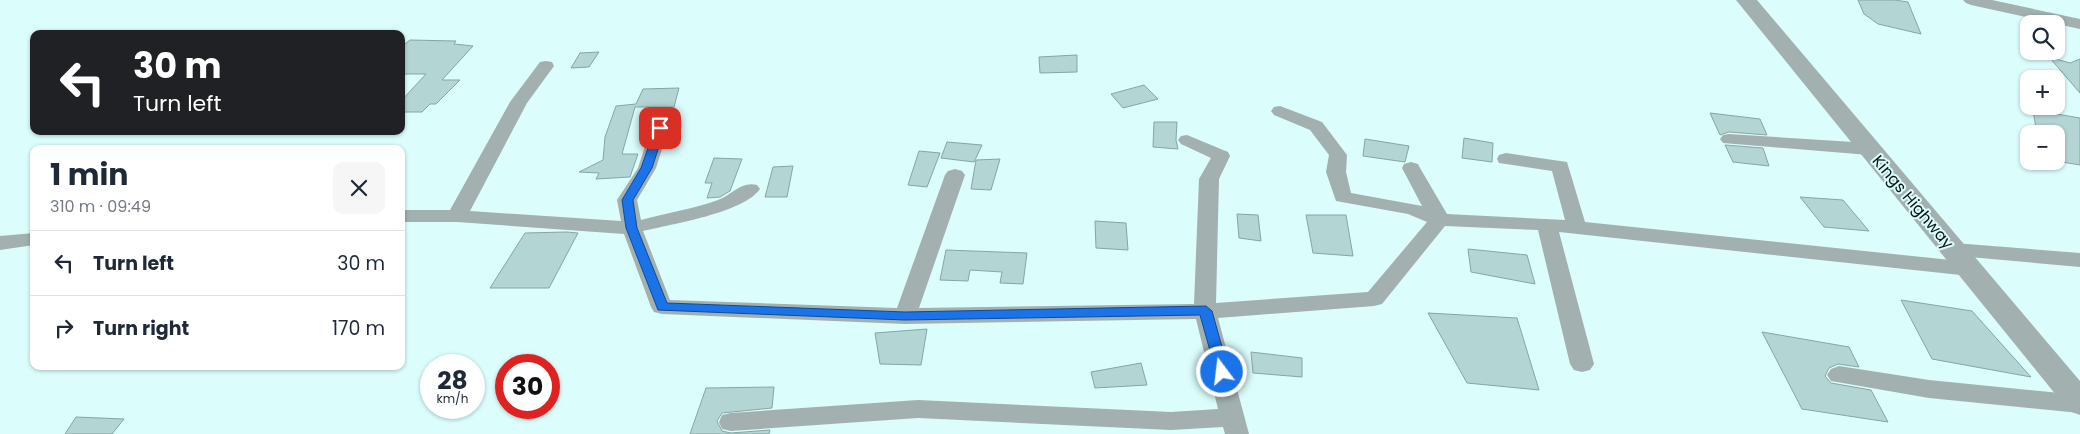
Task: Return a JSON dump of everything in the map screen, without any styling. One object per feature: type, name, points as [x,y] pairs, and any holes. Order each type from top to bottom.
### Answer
[{"type":"street","name":"Kings Highway","points":[[1746,0],[2080,404]]},
{"type":"street","points":[[1971,0],[2080,24]]},
{"type":"street","points":[[457,216],[519,102],[546,66]]},
{"type":"street","points":[[1280,111],[1316,126],[1338,155],[1336,172],[1343,197],[1413,209],[1440,220],[1547,224],[1962,260],[2080,260]]},
{"type":"street","points":[[664,115],[647,168],[627,200],[632,228],[662,307],[905,316],[1206,311],[1374,299],[1440,220]]},
{"type":"street","points":[[1729,139],[1869,149]]},
{"type":"street","points":[[731,422],[918,409],[1171,420],[1235,426],[1206,311],[1209,179],[1221,156],[1187,140]]},
{"type":"street","points":[[1506,159],[1560,166],[1577,228]]},
{"type":"street","points":[[1411,168],[1440,220]]},
{"type":"street","points":[[905,316],[955,175]]},
{"type":"street","points":[[405,216],[457,216],[632,228],[726,204],[750,189]]},
{"type":"street","points":[[1547,224],[1582,364]]},
{"type":"street","points":[[0,243],[30,239]]},
{"type":"street","points":[[1839,375],[1929,389],[2080,404]]},
{"type":"building","points":[[1858,0],[1908,2],[1921,34],[1878,24],[1864,14]]},
{"type":"building","points":[[410,40],[456,41],[454,44],[473,46],[442,80],[460,80],[436,104],[430,104],[422,112],[405,112],[405,97],[426,74],[405,74],[405,44]]},
{"type":"building","points":[[599,52],[589,67],[571,68],[580,53]]},
{"type":"building","points":[[1077,55],[1077,72],[1040,73],[1039,57]]},
{"type":"building","points":[[2080,59],[2080,93],[2065,76],[2065,70],[2060,70],[2052,60],[2070,63]]},
{"type":"building","points":[[1144,85],[1158,99],[1123,108],[1111,94]]},
{"type":"building","points":[[679,88],[674,107],[635,107],[622,154],[638,154],[630,177],[596,179],[599,173],[579,172],[603,160],[605,137],[616,106],[636,104],[643,89]]},
{"type":"building","points":[[1710,113],[1760,119],[1767,135],[1729,132],[1720,135]]},
{"type":"building","points":[[2034,115],[2062,115],[2080,118],[2080,165],[2065,162],[2065,125],[2036,125]]},
{"type":"building","points":[[1154,122],[1177,122],[1176,140],[1178,149],[1153,147]]},
{"type":"building","points":[[1464,138],[1493,143],[1492,162],[1462,158]]},
{"type":"building","points":[[1365,139],[1409,146],[1405,162],[1363,156]]},
{"type":"building","points":[[947,142],[982,145],[974,162],[941,158]]},
{"type":"building","points":[[1725,145],[1763,148],[1769,166],[1733,162]]},
{"type":"building","points":[[919,151],[940,153],[927,187],[908,185]]},
{"type":"building","points":[[714,158],[742,159],[730,191],[720,197],[707,198],[712,183],[705,183]]},
{"type":"building","points":[[1000,159],[991,190],[971,189],[976,160]]},
{"type":"building","points":[[793,166],[787,197],[765,197],[773,167]]},
{"type":"building","points":[[1800,197],[1843,200],[1869,231],[1824,227]]},
{"type":"building","points":[[1237,214],[1258,215],[1261,241],[1239,238]]},
{"type":"building","points":[[1306,215],[1346,215],[1353,256],[1313,253]]},
{"type":"building","points":[[1095,221],[1126,223],[1128,250],[1096,248]]},
{"type":"building","points":[[525,233],[578,233],[549,288],[490,288]]},
{"type":"building","points":[[1468,249],[1527,255],[1535,284],[1471,272]]},
{"type":"building","points":[[946,250],[1027,253],[1023,284],[1000,283],[1002,272],[970,270],[968,281],[940,280]]},
{"type":"building","points":[[1901,300],[1972,311],[2031,377],[1932,359]]},
{"type":"building","points":[[1428,313],[1517,318],[1539,390],[1467,383]]},
{"type":"building","points":[[927,329],[921,365],[880,364],[875,333]]},
{"type":"building","points":[[1762,332],[1849,347],[1859,367],[1838,364],[1829,368],[1825,376],[1831,383],[1871,390],[1888,422],[1802,409]]},
{"type":"building","points":[[1251,352],[1302,358],[1302,377],[1253,373]]},
{"type":"building","points":[[1141,363],[1147,385],[1095,388],[1091,372]]},
{"type":"building","points":[[774,387],[772,408],[722,413],[717,421],[722,431],[731,433],[770,430],[769,434],[690,434],[706,388]]},
{"type":"building","points":[[76,417],[124,419],[112,434],[65,434]]},
{"type":"route","points":[[660,128],[647,168],[627,200],[632,228],[662,307],[905,316],[1206,311],[1222,372]]}]
